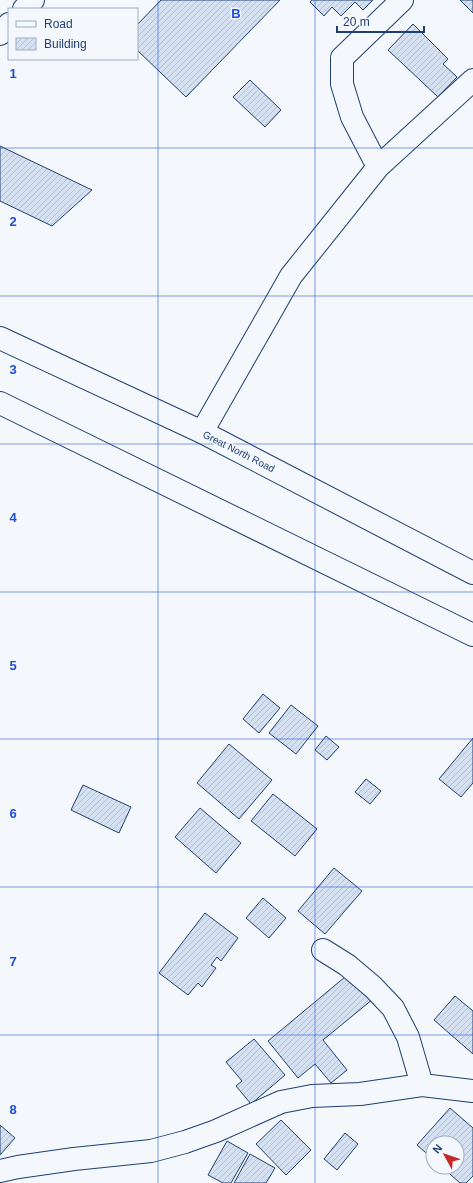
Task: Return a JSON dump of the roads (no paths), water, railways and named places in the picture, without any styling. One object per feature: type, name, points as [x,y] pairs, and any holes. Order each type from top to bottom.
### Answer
[{"type":"main road","points":[[25,8],[33,0]]},
{"type":"main road","points":[[378,168],[352,117],[342,84],[342,58],[402,0]]},
{"type":"main road","points":[[0,34],[8,25]]},
{"type":"main road","points":[[202,432],[291,276],[378,168],[473,80]]},
{"type":"main road","name":"Great North Road","points":[[0,338],[202,432],[473,573]]},
{"type":"main road","points":[[0,403],[473,635]]},
{"type":"main road","points":[[323,950],[348,965],[373,987],[393,1008],[408,1037],[422,1085]]},
{"type":"main road","points":[[0,1171],[74,1159],[151,1151],[185,1142],[216,1131],[281,1102],[312,1096],[360,1094],[422,1085],[473,1091]]}]
